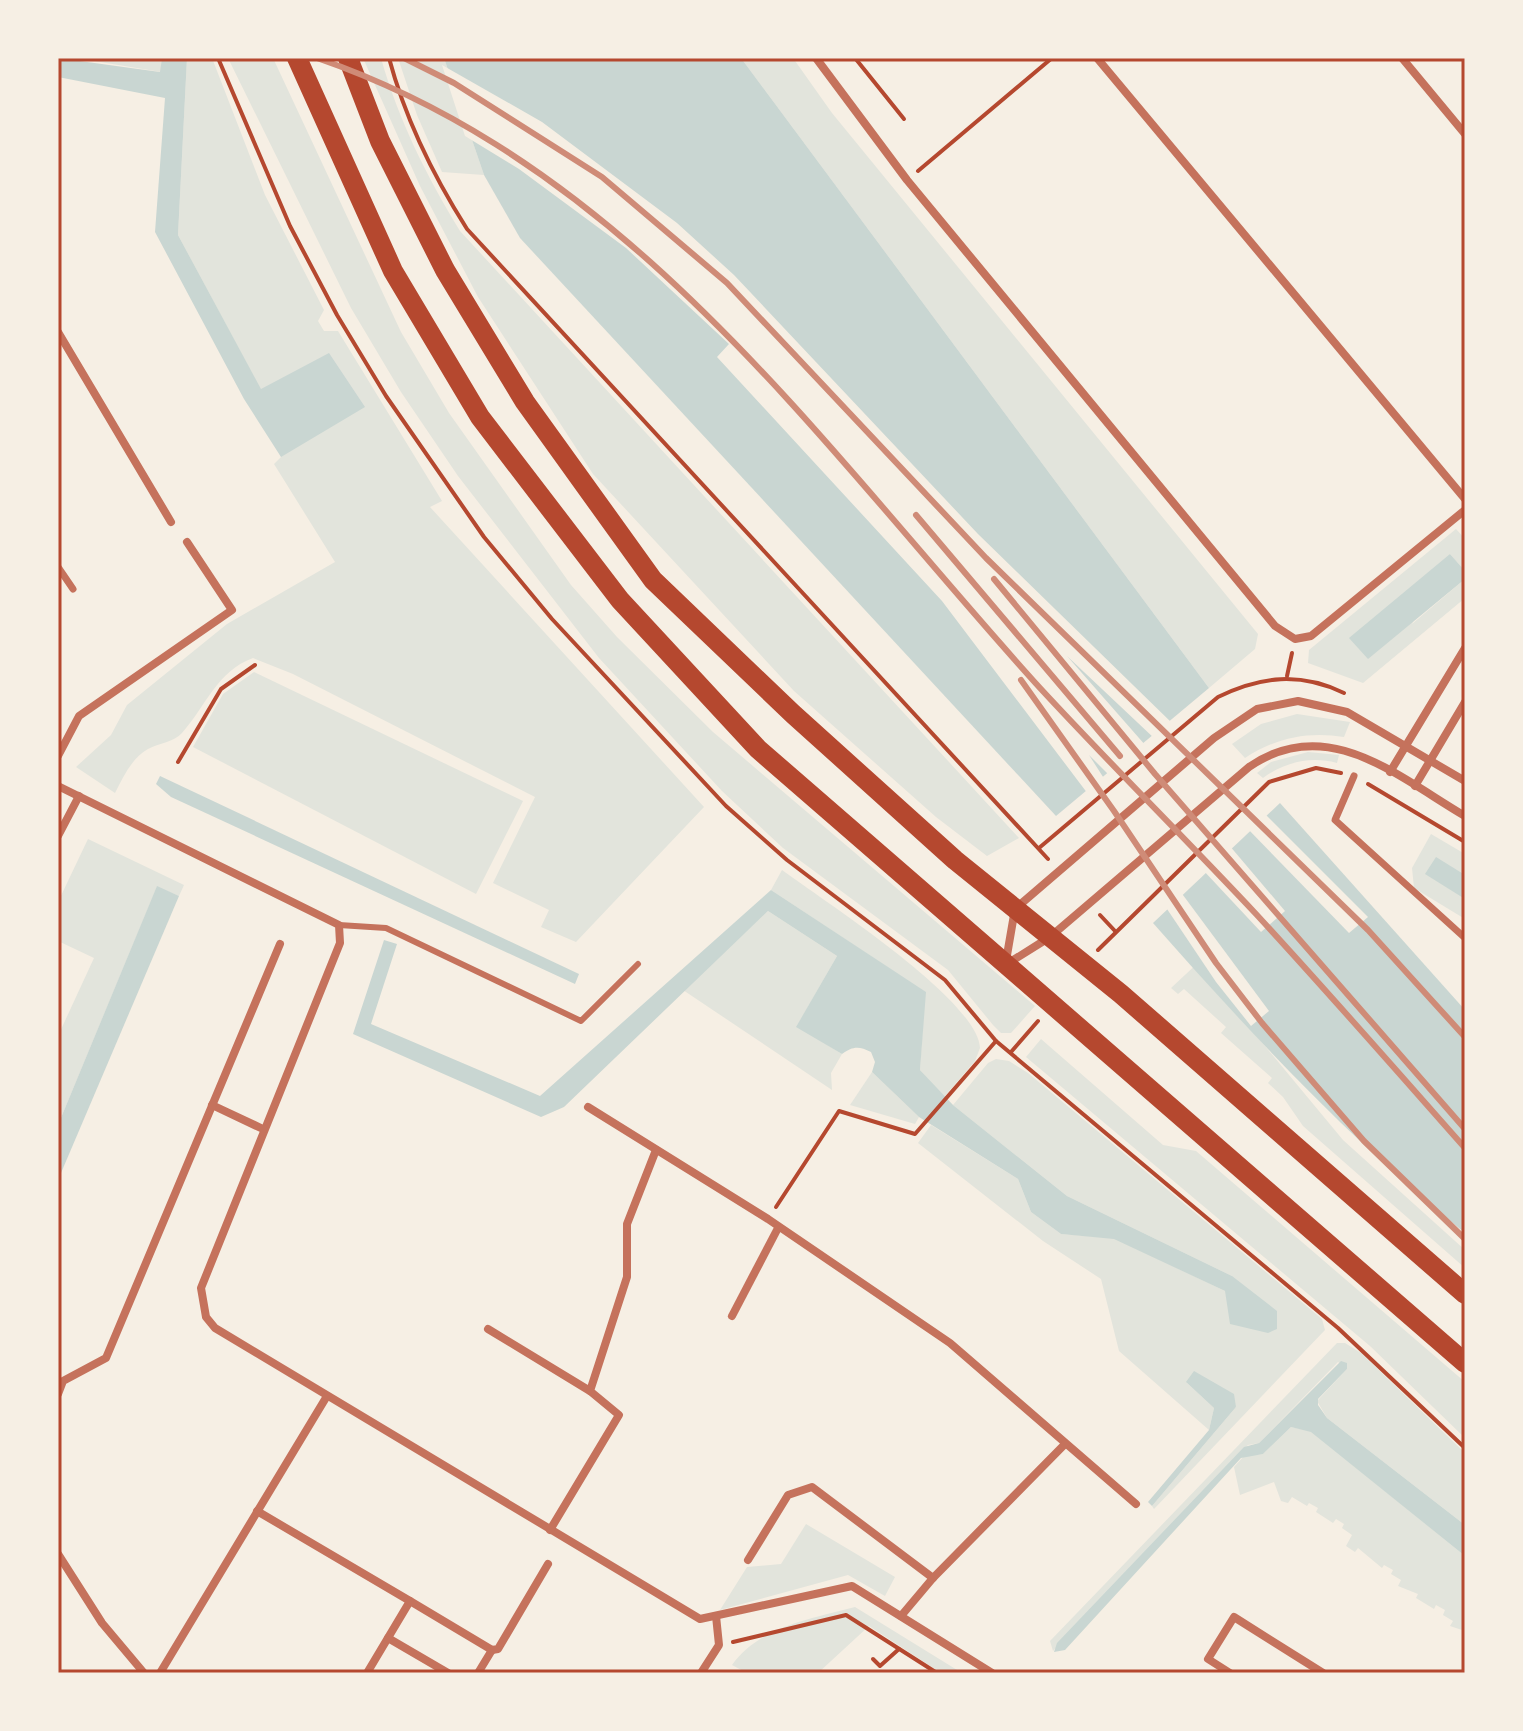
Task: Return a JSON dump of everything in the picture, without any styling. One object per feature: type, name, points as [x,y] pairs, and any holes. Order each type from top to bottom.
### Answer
[{"type":"main road","points":[[297,58],[393,271],[472,404],[620,600],[758,749],[1465,1363]]},
{"type":"main road","points":[[348,58],[380,141],[445,270],[525,402],[653,580],[804,724],[1465,1294]]},
{"type":"street","points":[[816,58],[907,180],[1275,626],[1295,639],[1311,636],[1465,510]]},
{"type":"street","points":[[1097,58],[1465,499]]},
{"type":"street","points":[[1402,58],[1465,134]]},
{"type":"street","points":[[58,332],[171,522]]},
{"type":"street","points":[[58,756],[79,716],[232,610],[187,542]]},
{"type":"street","points":[[58,567],[73,589]]},
{"type":"street","points":[[1390,772],[1465,648]]},
{"type":"street","points":[[1005,965],[1015,909],[1214,738],[1257,709],[1298,701],[1347,712],[1465,781]]},
{"type":"street","points":[[1415,786],[1465,702]]},
{"type":"street","points":[[1005,965],[1050,937],[1263,757],[1296,746],[1339,747],[1390,772],[1465,816]]},
{"type":"street","points":[[1354,776],[1335,820],[1465,938]]},
{"type":"street","points":[[58,786],[339,925],[340,943],[205,1274],[201,1303],[215,1328],[700,1619],[852,1586],[992,1673]]},
{"type":"street","points":[[58,836],[79,796]]},
{"type":"street","points":[[58,1394],[63,1381],[106,1358],[280,944]]},
{"type":"street","points":[[212,1105],[263,1129]]},
{"type":"street","points":[[588,1107],[768,1219],[950,1343],[1136,1504]]},
{"type":"street","points":[[590,1391],[627,1277],[627,1224],[656,1150]]},
{"type":"street","points":[[732,1316],[778,1228]]},
{"type":"street","points":[[488,1329],[590,1391],[619,1415],[550,1530]]},
{"type":"street","points":[[160,1673],[327,1396]]},
{"type":"street","points":[[901,1616],[933,1578],[1065,1444]]},
{"type":"street","points":[[748,1560],[788,1495],[812,1487],[933,1578]]},
{"type":"street","points":[[257,1511],[492,1650],[498,1649],[548,1564]]},
{"type":"street","points":[[58,1554],[102,1623],[144,1673]]},
{"type":"street","points":[[367,1673],[410,1601]]},
{"type":"street","points":[[701,1673],[719,1645],[716,1616]]},
{"type":"street","points":[[1230,1673],[1208,1659],[1234,1617],[1323,1673]]},
{"type":"street","points":[[388,1638],[448,1673]]},
{"type":"street","points":[[478,1673],[492,1650]]},
{"type":"lane","points":[[339,925],[386,928],[581,1021],[638,964]]},
{"type":"path","points":[[218,58],[290,226],[337,315],[386,396],[484,537],[552,619],[726,806],[787,860],[945,980],[996,1041],[1338,1328],[1465,1448]]},
{"type":"path","points":[[389,58],[396,85],[440,187],[467,229],[1058,870]]},
{"type":"path","points":[[855,58],[904,119]]},
{"type":"path","points":[[907,180],[1052,58]]},
{"type":"path","points":[[1287,677],[1295,639]]},
{"type":"path","points":[[178,762],[221,689],[255,665]]},
{"type":"path","points":[[1086,965],[1115,931],[1269,782],[1316,768],[1354,776],[1465,842]]},
{"type":"path","points":[[1089,903],[1115,931]]},
{"type":"path","points":[[1011,1052],[1051,1006]]},
{"type":"path","points":[[768,1219],[839,1111],[915,1134],[927,1124],[996,1041]]},
{"type":"path","points":[[719,1645],[846,1615],[937,1673]]},
{"type":"path","points":[[873,1659],[880,1666],[899,1649]]},
{"type":"shaded area","points":[[58,58],[160,72],[162,58],[187,58],[178,235],[261,389],[329,353],[365,407],[281,457],[244,399],[155,232],[165,98],[58,77]]},
{"type":"shaded area","points":[[76,58],[162,58],[161,72]]},
{"type":"shaded area","points":[[187,58],[212,58],[265,195],[324,310],[318,321],[324,331],[338,331],[442,501],[430,507],[704,807],[576,942],[541,927],[549,910],[493,883],[535,797],[293,674],[253,658],[221,680],[179,736],[137,757],[115,793],[76,767],[111,735],[127,705],[227,624],[335,562],[274,464],[281,457],[261,390],[178,235]]},
{"type":"shaded area","points":[[228,58],[273,58],[401,332],[449,413],[571,585],[617,637],[713,732],[1035,1006],[1011,1033],[1001,1033],[993,1025],[948,970],[783,848],[722,791],[599,658],[458,476],[401,392],[351,308]]},
{"type":"shaded area","points":[[363,58],[381,58],[414,147],[460,231],[1019,838],[987,856],[936,817],[794,691],[593,474],[478,297],[420,186]]},
{"type":"shaded area","points":[[398,58],[444,58],[484,175],[442,172],[417,115]]},
{"type":"shaded area","points":[[444,58],[741,58],[1209,688],[1056,816],[520,238],[484,175]]},
{"type":"shaded area","points":[[741,58],[793,58],[832,113],[1258,634],[1255,649],[1209,688]]},
{"type":"shaded area","points":[[1456,529],[1465,539],[1465,571],[1450,554],[1412,624],[1465,579],[1465,598],[1363,683],[1308,663],[1309,650]]},
{"type":"shaded area","points":[[1450,554],[1465,571],[1465,579],[1368,659],[1349,638]]},
{"type":"shaded area","points":[[254,672],[523,801],[476,894],[193,747],[223,694]]},
{"type":"shaded area","points":[[1297,714],[1350,722],[1344,737],[1318,735],[1292,738],[1268,745],[1245,758],[1232,744],[1261,724]]},
{"type":"shaded area","points":[[1308,752],[1339,755],[1337,763],[1308,760],[1289,764],[1263,778],[1257,773],[1271,762]]},
{"type":"shaded area","points":[[160,776],[579,974],[575,984],[171,797],[156,784]]},
{"type":"shaded area","points":[[1280,803],[1465,1010],[1465,1233],[1382,1161],[1303,1085],[1153,923]]},
{"type":"shaded area","points":[[1431,834],[1465,854],[1465,919],[1414,888],[1412,868]]},
{"type":"shaded area","points":[[88,839],[184,885],[179,896],[157,887],[58,1125],[58,1036],[94,958],[58,941],[58,902]]},
{"type":"shaded area","points":[[1436,857],[1465,875],[1465,899],[1425,874]]},
{"type":"shaded area","points":[[782,870],[863,927],[928,979],[973,1028],[980,1048],[975,1061],[944,1097],[920,1070],[925,992],[771,890]]},
{"type":"shaded area","points":[[157,886],[179,896],[58,1180],[58,1125]]},
{"type":"shaded area","points":[[771,890],[926,992],[920,1070],[953,1105],[1067,1196],[1232,1276],[1277,1311],[1277,1329],[1268,1333],[1230,1324],[1225,1291],[1114,1239],[1061,1234],[1031,1212],[1018,1179],[919,1117],[872,1072],[875,1062],[871,1052],[856,1048],[842,1054],[796,1027],[837,956],[768,911],[564,1107],[541,1117],[353,1034],[384,940],[397,944],[371,1024],[540,1096]]},
{"type":"shaded area","points":[[768,911],[837,956],[797,1026],[842,1054],[831,1073],[832,1090],[683,990]]},
{"type":"shaded area","points":[[1201,960],[1240,1016],[1343,1140],[1465,1250],[1465,1268],[1303,1126],[1283,1097],[1268,1083],[1272,1078],[1221,1033],[1226,1027],[1184,989],[1178,994],[1171,988]]},
{"type":"shaded area","points":[[1041,1039],[1163,1145],[1196,1151],[1465,1382],[1465,1438],[1370,1346],[1026,1057]]},
{"type":"shaded area","points":[[996,1059],[1009,1061],[1028,1073],[1322,1319],[1325,1330],[1154,1509],[1152,1506],[1236,1407],[1186,1382],[1214,1408],[1209,1430],[1119,1351],[1101,1279],[1043,1241],[918,1143],[931,1125],[1018,1179],[1031,1212],[1061,1234],[1114,1238],[1225,1291],[1232,1276],[1067,1196],[953,1105],[988,1063]]},
{"type":"shaded area","points":[[872,1072],[919,1117],[915,1124],[850,1105]]},
{"type":"shaded area","points":[[1337,1343],[1345,1343],[1361,1353],[1465,1453],[1465,1525],[1327,1418],[1317,1401],[1347,1369],[1338,1362],[1259,1443],[1248,1445],[1053,1651],[1050,1641]]},
{"type":"shaded area","points":[[1341,1361],[1347,1363],[1347,1369],[1318,1399],[1318,1405],[1327,1418],[1465,1525],[1465,1556],[1311,1432],[1291,1427],[1263,1454],[1241,1458],[1065,1650],[1054,1652],[1057,1643],[1244,1447],[1259,1443]]},
{"type":"shaded area","points":[[1194,1371],[1234,1394],[1236,1407],[1152,1506],[1148,1502],[1209,1430],[1214,1408],[1186,1382]]},
{"type":"shaded area","points":[[1291,1427],[1311,1431],[1465,1556],[1465,1631],[1450,1626],[1453,1621],[1443,1615],[1445,1610],[1436,1605],[1434,1609],[1416,1598],[1418,1594],[1398,1586],[1401,1580],[1391,1574],[1393,1570],[1384,1565],[1382,1568],[1358,1548],[1355,1552],[1346,1546],[1352,1535],[1342,1528],[1344,1524],[1336,1519],[1333,1523],[1316,1512],[1318,1508],[1309,1503],[1307,1506],[1292,1497],[1288,1503],[1281,1501],[1274,1482],[1240,1495],[1234,1467],[1244,1456],[1263,1454]]},
{"type":"shaded area","points":[[806,1524],[895,1577],[885,1596],[848,1575],[720,1610],[747,1567],[781,1564]]},
{"type":"shaded area","points":[[855,1607],[962,1673],[941,1673],[869,1626],[818,1673],[747,1673],[732,1665],[757,1641],[772,1633],[804,1620]]},
{"type":"pier","points":[[442,65],[542,122],[677,223],[734,275],[978,534],[1173,724],[1155,739],[1067,656],[1146,746],[1110,776],[1089,755],[1105,780],[1088,794],[942,601],[717,357],[729,344],[626,248],[519,169],[465,136]]},
{"type":"pier","points":[[1263,812],[1368,917],[1349,933],[1247,828]]},
{"type":"pier","points":[[1229,845],[1285,911],[1261,932],[1203,870]]},
{"type":"pier","points":[[1180,891],[1269,1011],[1251,1026],[1216,982],[1165,906]]},
{"type":"railway","points":[[317,58],[431,107],[534,169],[629,243],[717,325],[800,413],[1040,688],[1256,914],[1465,1148]]},
{"type":"railway","points":[[404,58],[454,83],[602,177],[727,283],[986,558],[1368,930],[1465,1037]]},
{"type":"railway","points":[[916,515],[1120,756]]},
{"type":"railway","points":[[994,579],[1155,774],[1465,1129]]},
{"type":"railway","points":[[1021,680],[1216,963],[1262,1023],[1364,1141],[1465,1239]]}]
